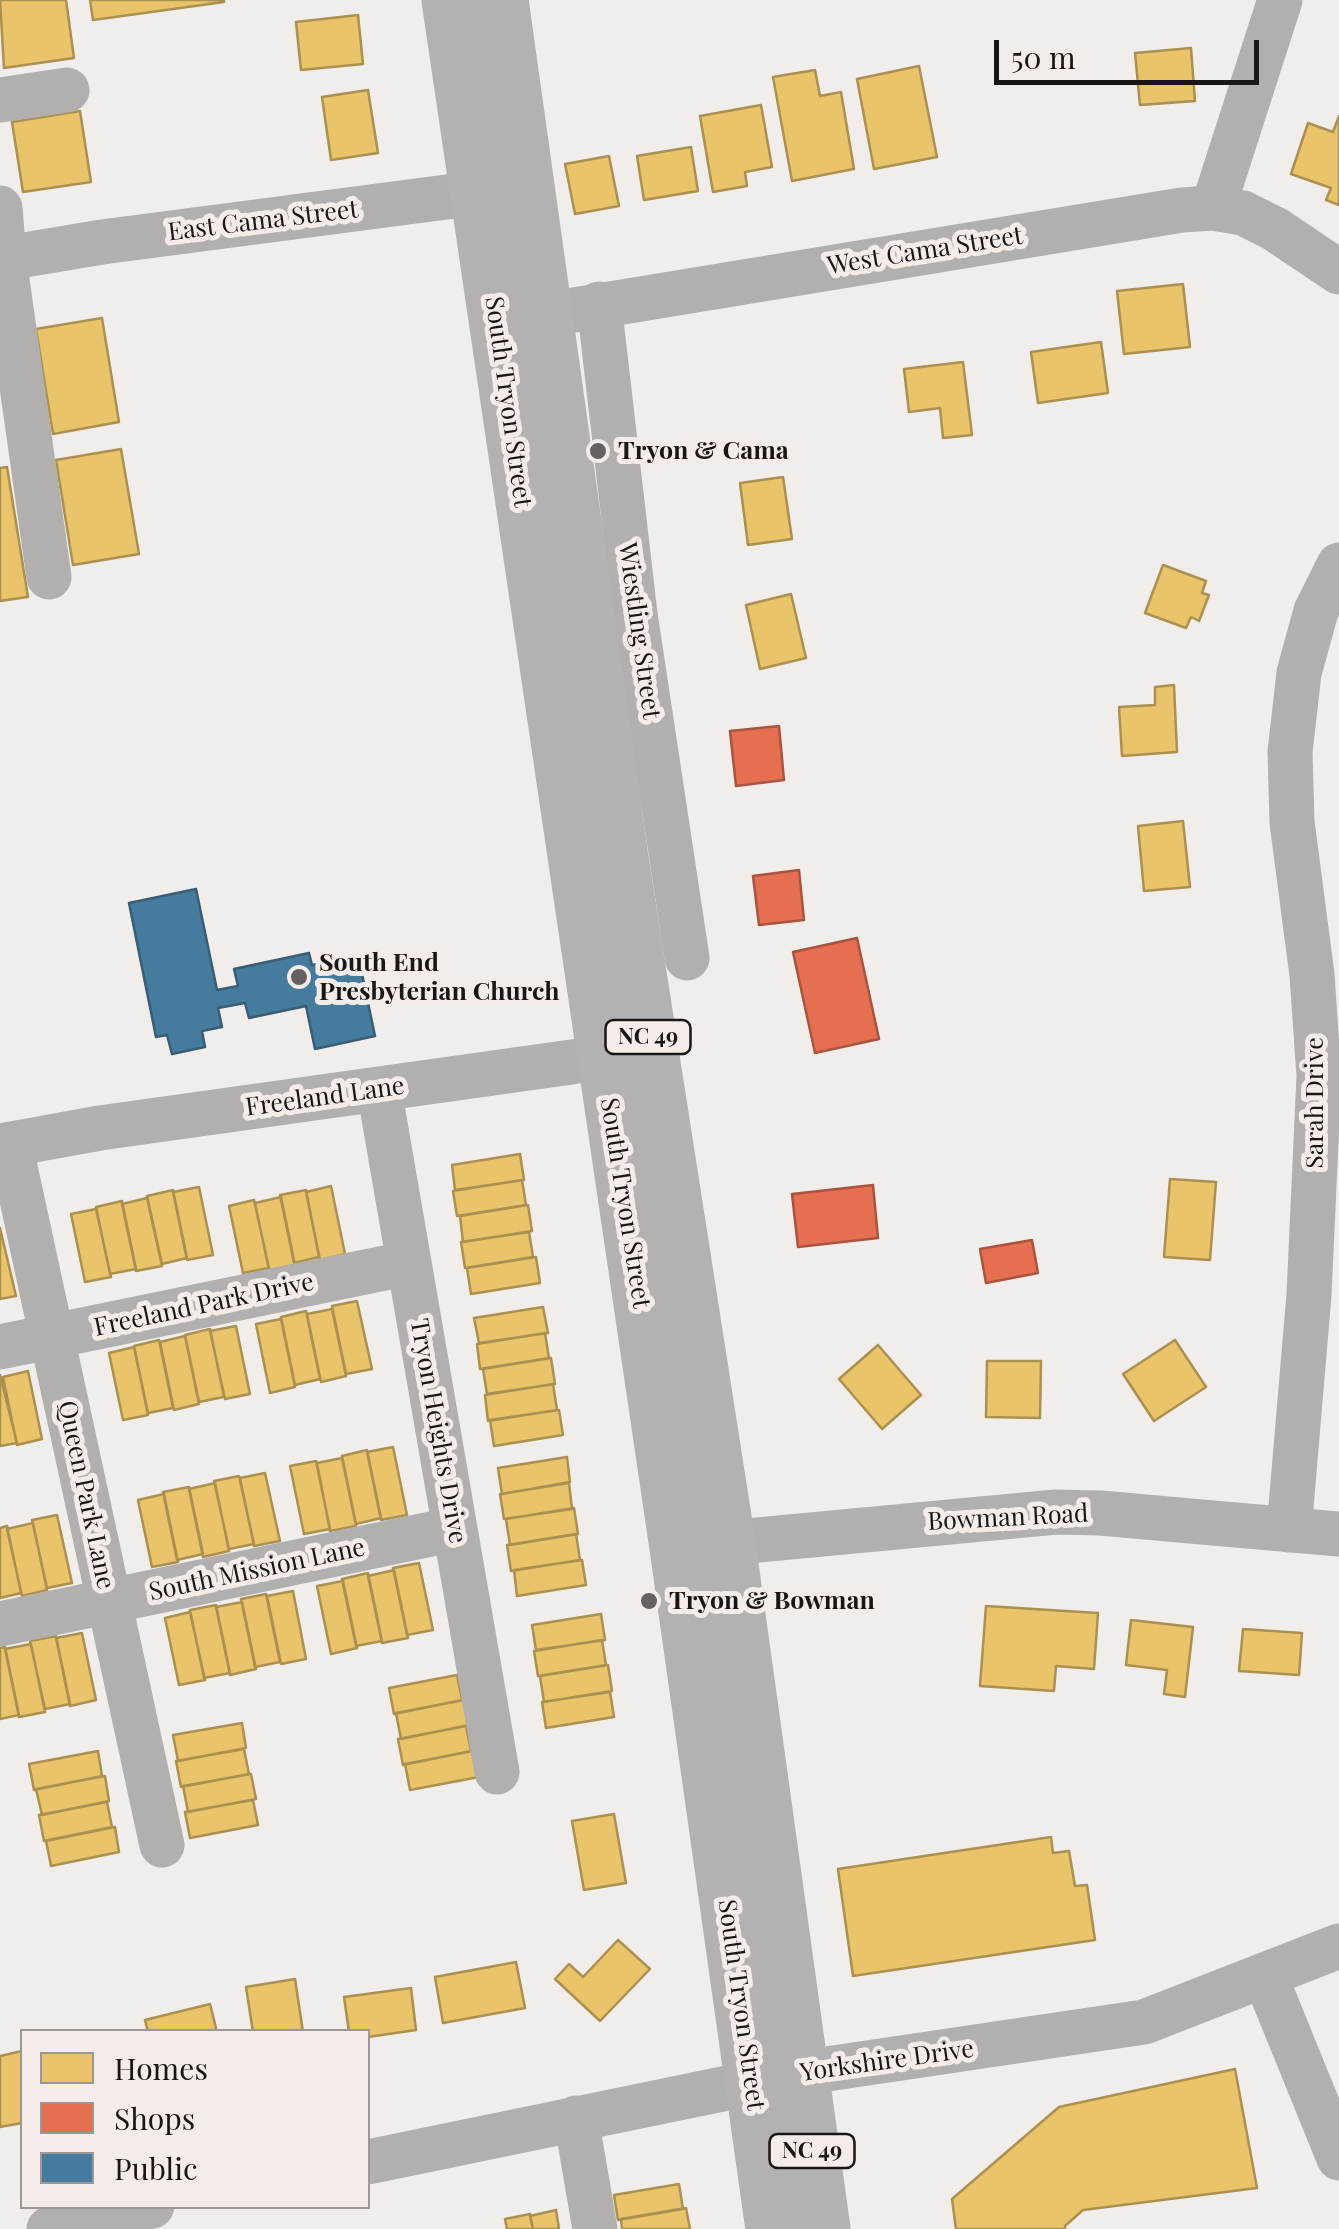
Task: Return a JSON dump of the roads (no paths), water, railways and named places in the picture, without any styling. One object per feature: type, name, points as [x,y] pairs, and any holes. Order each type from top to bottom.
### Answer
[{"type":"main road","name":"South Tryon Street","points":[[449,0],[502,190]]},
{"type":"main road","name":"South Tryon Street","points":[[501,0],[502,190],[626,1054],[703,1545],[776,2078],[774,2229]]},
{"type":"main road","name":"South Tryon Street","points":[[776,2078],[824,2229]]},
{"type":"street","points":[[1212,208],[1280,0]]},
{"type":"street","points":[[0,100],[67,90]]},
{"type":"street","name":"East Cama Street","points":[[2,259],[102,242],[502,190]]},
{"type":"street","points":[[0,208],[13,420],[49,577]]},
{"type":"street","name":"West Cama Street","points":[[520,319],[1212,208],[1243,213],[1339,272]]},
{"type":"street","name":"Wiestling Street","points":[[599,304],[635,614],[687,958]]},
{"type":"street","name":"Sarah Drive","points":[[1289,1530],[1309,1296],[1318,1126],[1312,975],[1320,910],[1292,822],[1290,752],[1300,673],[1316,611],[1339,565]]},
{"type":"street","name":"Freeland Lane","points":[[5,1145],[100,1128],[626,1054]]},
{"type":"street","name":"Tryon Heights Drive","points":[[379,1089],[497,1772]]},
{"type":"street","name":"Queen Park Lane","points":[[5,1145],[52,1336],[162,1845]]},
{"type":"street","name":"Freeland Park Drive","points":[[0,1347],[409,1262]]},
{"type":"street","name":"Bowman Road","points":[[703,1545],[1056,1512],[1339,1534]]},
{"type":"street","name":"South Mission Lane","points":[[0,1624],[455,1529]]},
{"type":"street","name":"Yorkshire Drive","points":[[370,2162],[776,2078],[1144,2022],[1339,1946]]},
{"type":"street","points":[[1265,1976],[1339,2158]]},
{"type":"street","points":[[576,2118],[595,2229]]},
{"type":"street","points":[[49,2229],[139,2209]]},
{"type":"place","name":"Tryon & Cama","points":[[598,451]]},
{"type":"place","name":"South End Presbyterian Church","points":[[299,977]]},
{"type":"place","name":"Tryon & Bowman","points":[[649,1601]]}]
